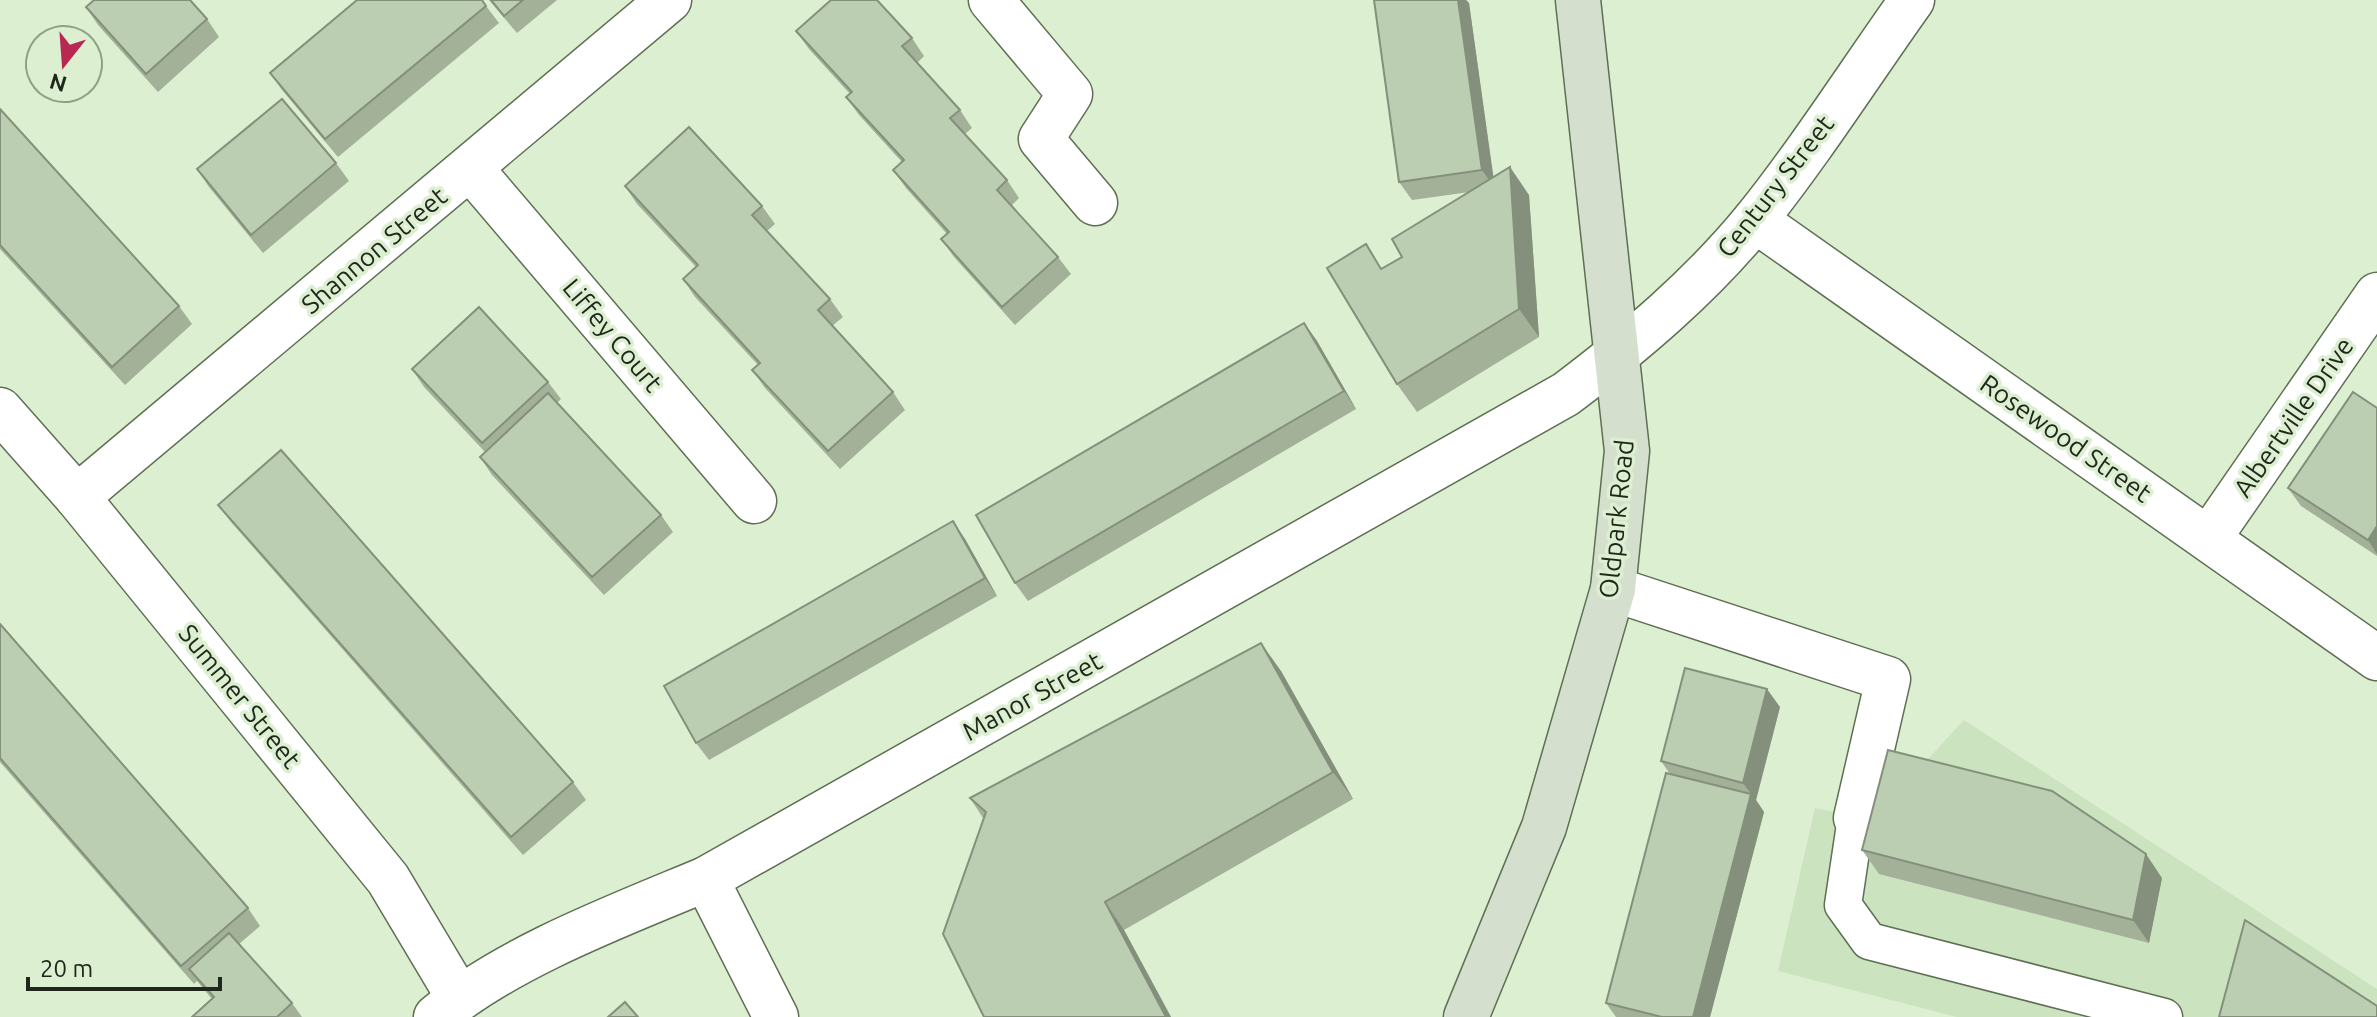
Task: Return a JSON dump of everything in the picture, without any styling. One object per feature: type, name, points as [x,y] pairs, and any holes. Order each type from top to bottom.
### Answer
[{"type":"main road","name":"Oldpark Road","points":[[1466,1017],[1544,827],[1613,589],[1627,451],[1578,0]]},
{"type":"street","name":"Shannon Street","points":[[77,497],[669,0]]},
{"type":"street","points":[[991,0],[1070,94],[1041,139],[1095,203]]},
{"type":"street","name":"Century Street","points":[[1618,355],[1690,291],[1755,220],[1912,0]]},
{"type":"street","name":"Liffey Court","points":[[471,169],[754,501]]},
{"type":"street","name":"Rosewood Street","points":[[1755,220],[2377,658]]},
{"type":"street","name":"Albertville Drive","points":[[2209,538],[2377,295]]},
{"type":"street","name":"Manor Street","points":[[447,1007],[592,926],[706,879],[1543,408],[1618,355]]},
{"type":"street","name":"Summer Street","points":[[0,410],[77,497],[388,879],[447,1007]]},
{"type":"street","points":[[1613,589],[1888,679],[1856,818]]},
{"type":"street","points":[[706,879],[776,1017]]},
{"type":"lane","points":[[1856,818],[1843,905],[1869,941],[2164,1017]]},
{"type":"shaded area","points":[[1964,720],[2377,989],[2377,1017],[1957,1017],[1778,971],[1815,808],[1872,819]]},
{"type":"building","points":[[94,0],[190,0],[207,19],[146,74],[86,7]]},
{"type":"building","points":[[357,0],[482,0],[486,6],[325,139],[270,73]]},
{"type":"building","points":[[491,0],[523,0],[504,16]]},
{"type":"building","points":[[831,0],[877,0],[912,38],[902,46],[960,110],[950,118],[1007,180],[997,190],[1058,257],[1002,307],[941,239],[949,232],[893,170],[904,160],[846,97],[852,92],[796,31]]},
{"type":"building","points":[[1374,0],[1458,0],[1482,170],[1399,182]]},
{"type":"building","points":[[282,99],[336,163],[251,235],[197,169]]},
{"type":"building","points":[[0,109],[179,306],[112,367],[0,245]]},
{"type":"building","points":[[689,127],[762,206],[752,215],[830,299],[818,310],[893,392],[828,451],[752,370],[760,363],[683,279],[698,265],[625,186]]},
{"type":"building","points":[[1510,167],[1519,309],[1397,384],[1327,268],[1366,244],[1381,269],[1402,257],[1392,239]]},
{"type":"building","points":[[479,307],[548,382],[482,443],[412,369]]},
{"type":"building","points":[[1304,323],[1344,391],[1015,583],[976,515]]},
{"type":"building","points":[[2353,392],[2377,408],[2377,526],[2368,540],[2288,488]]},
{"type":"building","points":[[548,393],[661,515],[592,577],[480,457]]},
{"type":"building","points":[[281,450],[573,782],[511,837],[218,505]]},
{"type":"building","points":[[953,521],[985,578],[696,743],[664,686]]},
{"type":"building","points":[[0,624],[248,908],[181,966],[0,758]]},
{"type":"building","points":[[1261,643],[1333,772],[1105,902],[1166,1017],[984,1017],[943,934],[986,812],[970,798]]},
{"type":"building","points":[[1685,668],[1767,689],[1743,783],[1661,761]]},
{"type":"building","points":[[1888,750],[2052,791],[2146,854],[2133,920],[1862,850]]},
{"type":"building","points":[[1666,773],[1751,794],[1693,1017],[1662,1017],[1606,1003]]},
{"type":"building","points":[[2245,920],[2377,1006],[2377,1017],[2219,1017]]},
{"type":"building","points":[[229,933],[292,1003],[277,1017],[192,1017],[214,997],[189,969]]},
{"type":"building","points":[[625,1002],[638,1017],[608,1017]]}]
